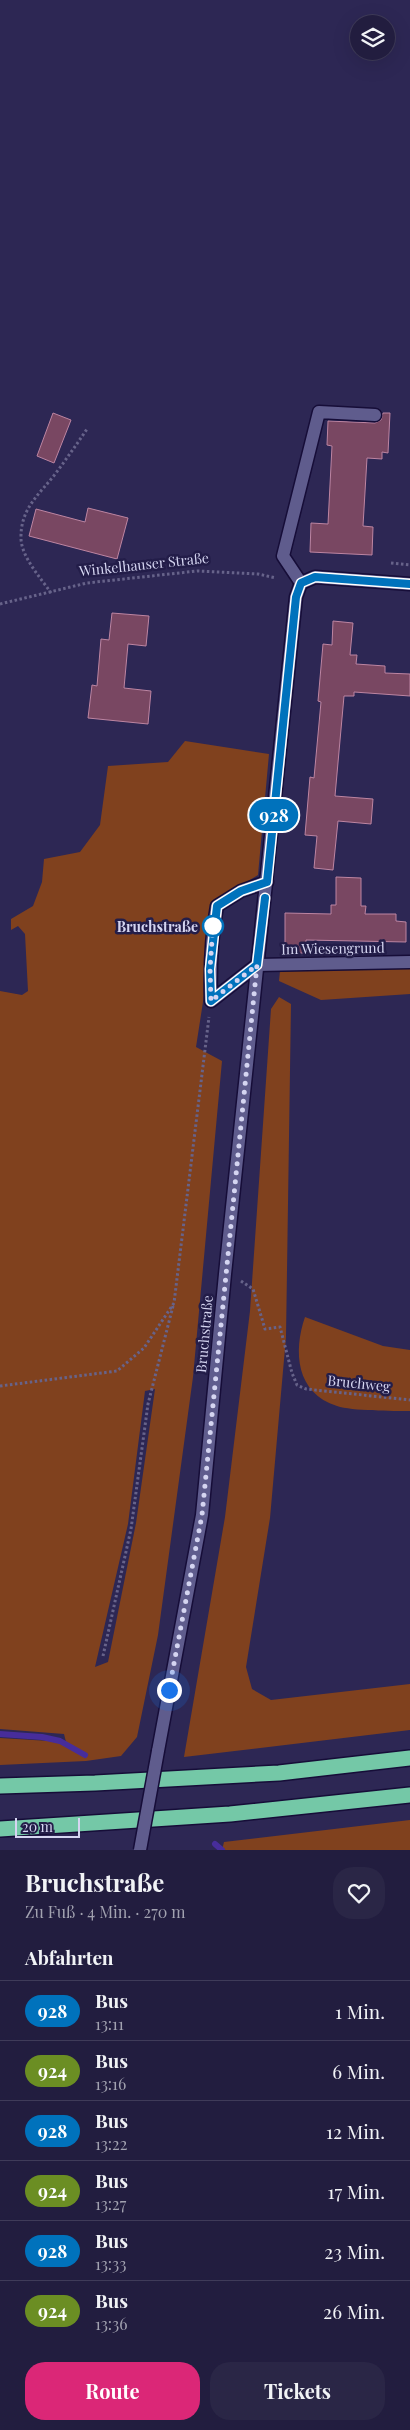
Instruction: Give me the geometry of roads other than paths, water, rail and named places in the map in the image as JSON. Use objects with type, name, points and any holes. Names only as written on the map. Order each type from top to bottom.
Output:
[{"type":"highway","points":[[0,1786],[279,1773],[410,1758]]},
{"type":"highway","points":[[0,1829],[230,1814],[410,1795]]},
{"type":"street","points":[[375,415],[319,412],[283,556],[301,583],[315,577],[410,584]]},
{"type":"street","name":"Bruchstraße","points":[[140,1850],[202,1515],[225,1274],[296,597],[301,583]]},
{"type":"street","points":[[257,965],[211,1001],[210,969],[217,906],[241,891],[267,882]]},
{"type":"street","name":"Im Wiesengrund","points":[[257,965],[410,962]]},
{"type":"waterway","points":[[0,1734],[42,1737],[60,1741],[85,1755]]},
{"type":"waterway","points":[[215,1844],[222,1850]]},
{"type":"place","name":"Bruchstraße","points":[[213,926]]}]
